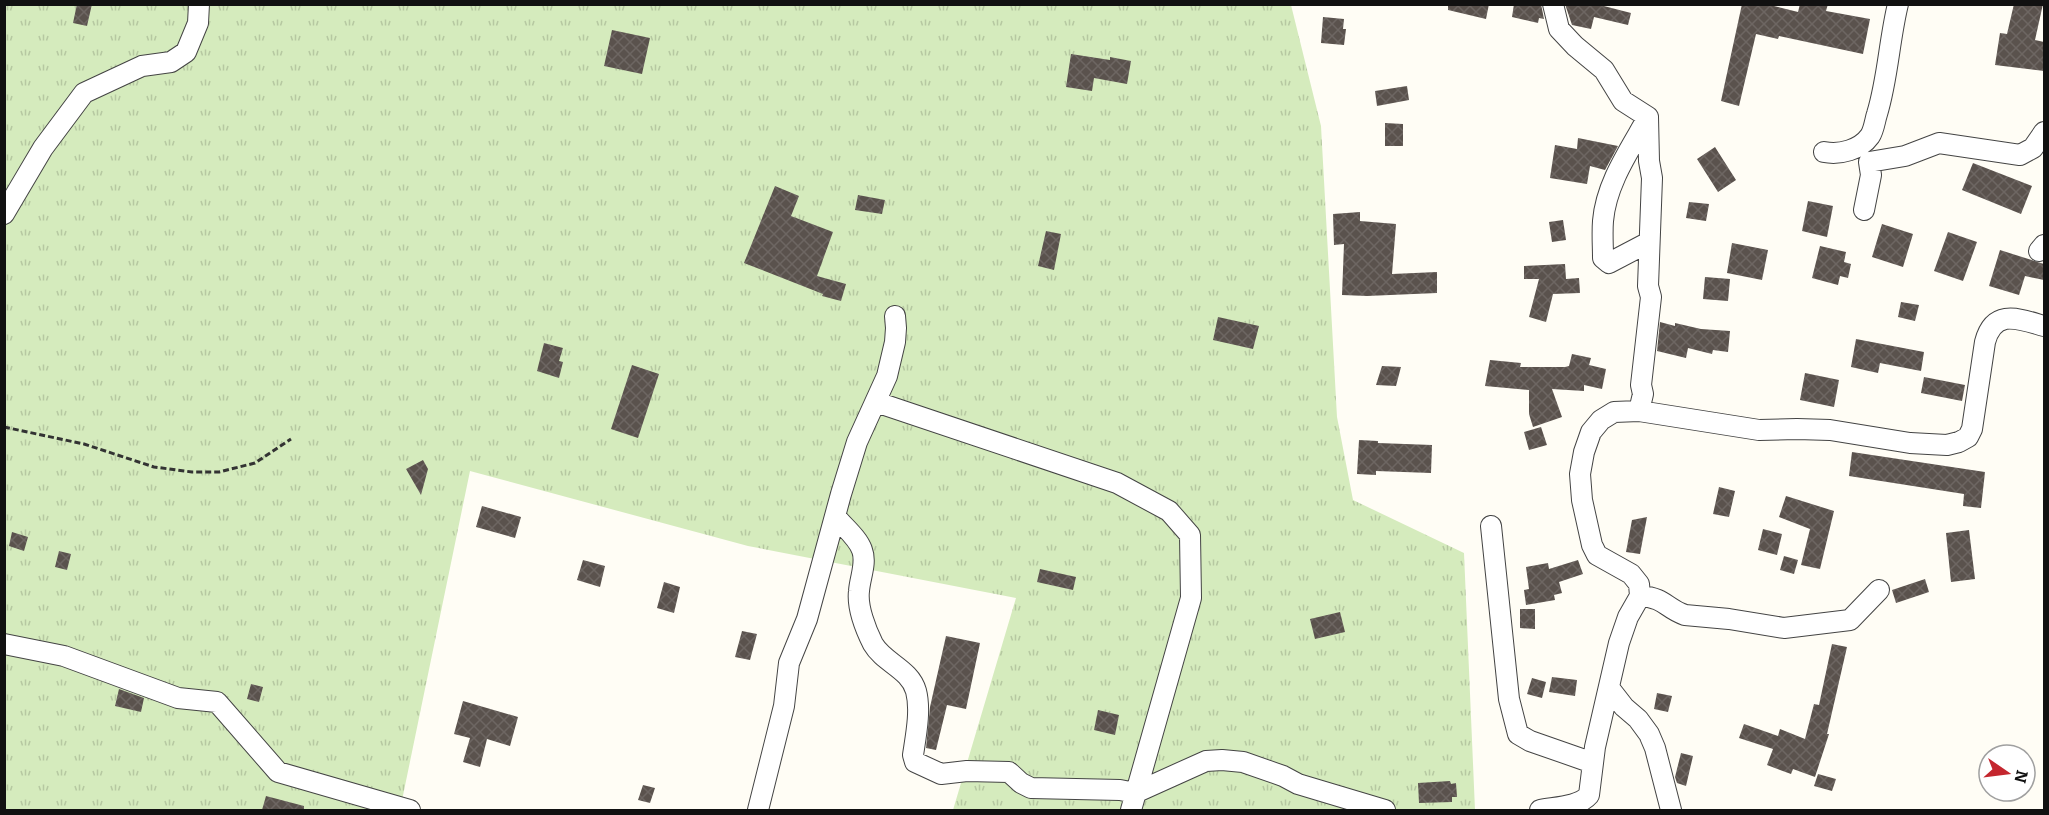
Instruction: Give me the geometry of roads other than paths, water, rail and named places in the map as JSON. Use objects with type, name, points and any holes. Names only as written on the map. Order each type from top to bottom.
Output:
[{"type":"street","points":[[4,214],[43,148],[84,93],[142,66],[171,62],[186,52],[198,22],[200,4]]},
{"type":"street","points":[[1553,4],[1559,28],[1575,46],[1604,70],[1623,101],[1648,117]]},
{"type":"street","points":[[1864,210],[1872,175],[1869,162],[1870,135],[1882,98],[1889,62],[1891,34],[1898,4]]},
{"type":"street","points":[[1648,117],[1619,168],[1607,200],[1603,220],[1603,258],[1609,263],[1649,242]]},
{"type":"street","points":[[1639,411],[1643,394],[1641,385],[1650,321],[1649,242],[1652,178],[1649,161],[1648,117]]},
{"type":"street","points":[[1869,162],[1905,156],[1939,143],[2020,155],[2033,148],[2044,132]]},
{"type":"street","points":[[1824,152],[1846,151],[1859,146],[1870,135]]},
{"type":"street","points":[[758,810],[784,706],[789,663],[807,619],[857,442],[887,376],[895,342],[895,316]]},
{"type":"street","points":[[1540,810],[1585,800],[1589,795],[1593,763],[1619,643],[1628,616],[1640,596],[1639,584],[1631,574],[1597,555],[1592,545],[1582,500],[1581,474],[1584,452],[1591,432],[1601,420],[1614,412],[1639,411],[1759,430],[1830,430],[1910,443],[1947,445],[1968,437],[1972,429],[1988,330],[1994,323],[2012,318],[2044,326]]},
{"type":"street","points":[[876,402],[1117,483],[1169,511],[1190,535],[1191,598],[1133,802]]},
{"type":"street","points":[[836,517],[861,548],[864,559],[858,593],[859,605],[872,642],[880,655],[909,676],[915,687],[918,699],[913,755],[915,762],[941,774],[968,771],[1009,772],[1021,783],[1031,788],[1120,790],[1133,802]]},
{"type":"street","points":[[1491,526],[1509,699],[1518,734],[1530,741],[1593,763]]},
{"type":"street","points":[[1640,596],[1662,600],[1677,613],[1684,615],[1794,628],[1850,620],[1879,590]]},
{"type":"street","points":[[4,644],[64,656],[178,698],[217,702],[278,772],[410,810]]},
{"type":"street","points":[[1610,689],[1649,734],[1655,748],[1671,810]]},
{"type":"street","points":[[1604,711],[1624,707]]},
{"type":"street","points":[[1133,802],[1206,762],[1222,760],[1243,762],[1283,776],[1298,784],[1385,810]]}]
